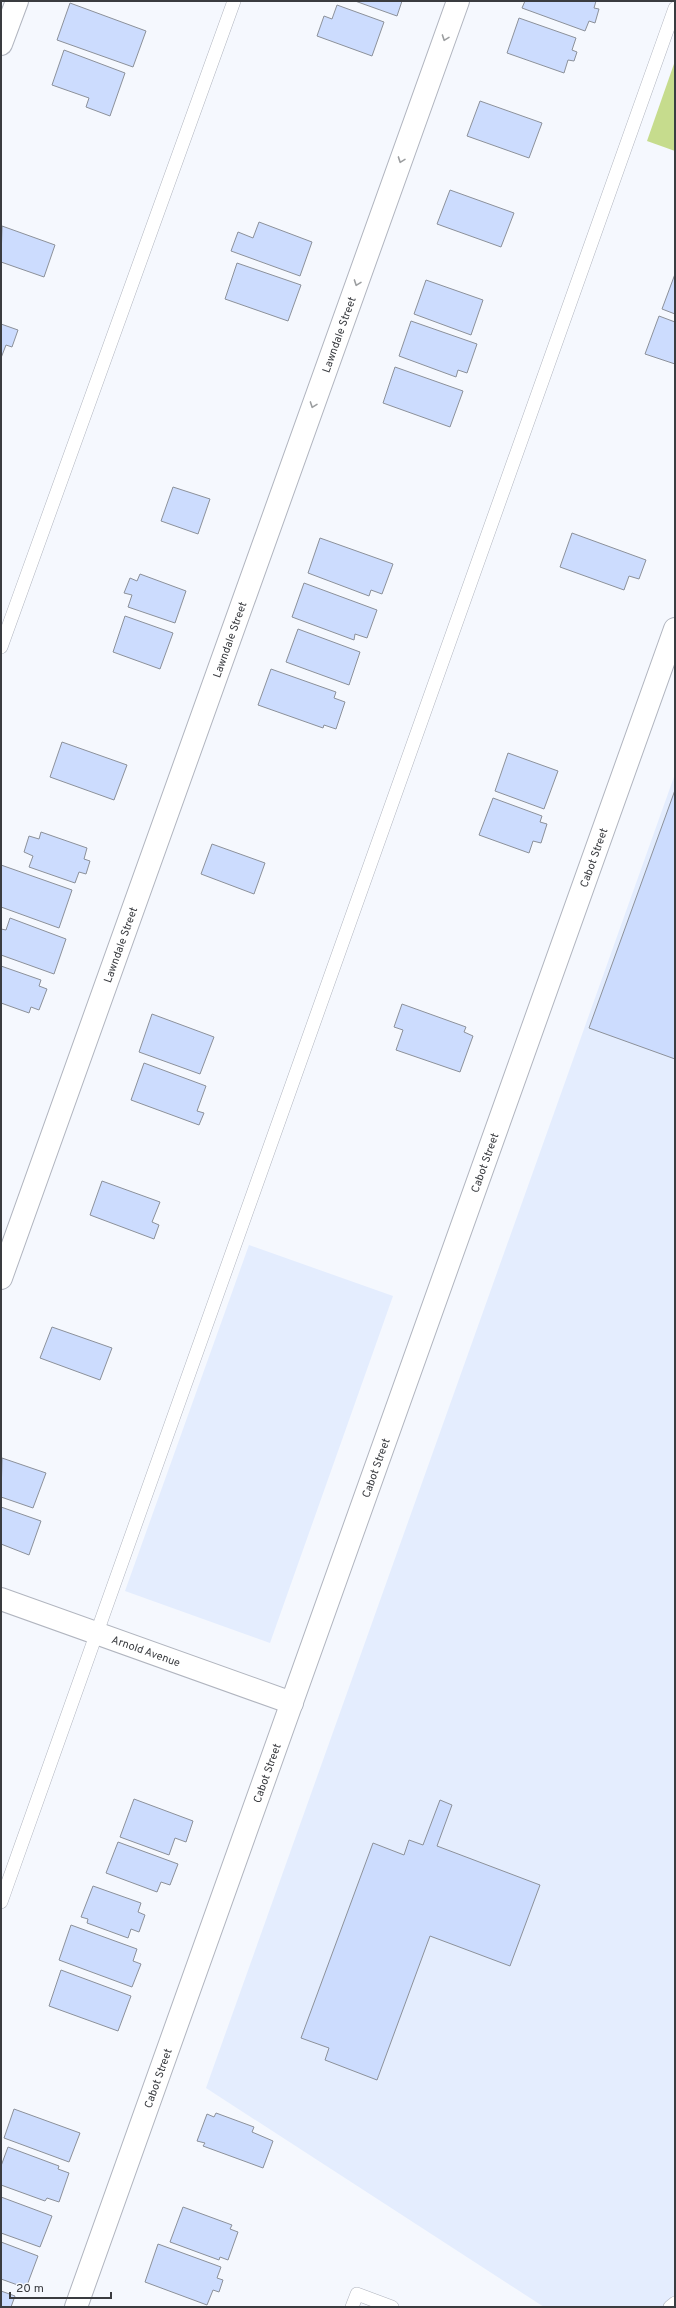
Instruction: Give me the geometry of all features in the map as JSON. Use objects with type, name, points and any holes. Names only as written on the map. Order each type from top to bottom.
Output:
[{"type":"street","points":[[1,44],[17,1]]},
{"type":"street","name":"Lawndale Street","points":[[1,1278],[458,1]]},
{"type":"street","name":"Cabot Street","points":[[76,2307],[675,629]]},
{"type":"street","name":"Arnold Avenue","points":[[1,1599],[292,1703]]},
{"type":"lane","points":[[1,647],[234,1]]},
{"type":"lane","points":[[1,1902],[675,8]]},
{"type":"lane","points":[[352,2307],[357,2294],[392,2307]]},
{"type":"lane","points":[[670,2307],[675,2303]]},
{"type":"shaded area","points":[[675,774],[675,2307],[544,2307],[206,2088]]},
{"type":"shaded area","points":[[249,1245],[393,1296],[270,1643],[125,1591]]},
{"type":"green space","points":[[675,61],[675,151],[647,141]]},
{"type":"building","points":[[355,1],[402,1],[397,16]]},
{"type":"building","points":[[525,1],[596,1],[594,8],[599,9],[595,23],[589,21],[585,31],[522,8]]},
{"type":"building","points":[[70,3],[146,31],[133,67],[57,40]]},
{"type":"building","points":[[337,5],[384,22],[372,56],[317,36],[324,16],[332,19]]},
{"type":"building","points":[[519,18],[576,38],[572,50],[577,52],[574,61],[568,60],[564,73],[507,53]]},
{"type":"building","points":[[64,50],[125,73],[110,116],[86,107],[89,98],[52,85]]},
{"type":"building","points":[[480,101],[542,123],[529,158],[467,136]]},
{"type":"building","points":[[450,190],[514,213],[501,247],[437,224]]},
{"type":"building","points":[[259,222],[312,242],[300,276],[231,251],[238,232],[253,238]]},
{"type":"building","points":[[2,226],[55,245],[44,277],[1,262]]},
{"type":"building","points":[[237,263],[301,285],[288,321],[225,299]]},
{"type":"building","points":[[675,274],[675,314],[662,309]]},
{"type":"building","points":[[426,280],[483,300],[471,335],[414,314]]},
{"type":"building","points":[[659,316],[675,322],[675,364],[645,354]]},
{"type":"building","points":[[411,321],[477,344],[467,373],[458,370],[456,377],[399,356]]},
{"type":"building","points":[[1,324],[18,330],[12,347],[6,345],[1,358]]},
{"type":"building","points":[[395,367],[463,391],[450,427],[383,403]]},
{"type":"building","points":[[173,487],[210,499],[198,534],[161,521]]},
{"type":"building","points":[[572,533],[646,560],[639,579],[629,576],[624,590],[560,567]]},
{"type":"building","points":[[320,538],[393,564],[382,594],[371,590],[369,596],[308,573]]},
{"type":"building","points":[[140,574],[186,591],[175,623],[128,607],[132,595],[124,593],[130,578],[137,581]]},
{"type":"building","points":[[304,583],[377,610],[367,638],[355,634],[354,640],[292,617]]},
{"type":"building","points":[[125,616],[173,633],[160,669],[113,652]]},
{"type":"building","points":[[298,629],[360,652],[349,685],[286,662]]},
{"type":"building","points":[[271,669],[336,692],[334,698],[345,702],[336,729],[324,725],[323,728],[258,705]]},
{"type":"building","points":[[62,742],[127,765],[114,800],[50,777]]},
{"type":"building","points":[[508,753],[558,771],[544,809],[495,791]]},
{"type":"building","points":[[675,790],[675,1059],[589,1028]]},
{"type":"building","points":[[493,798],[542,816],[540,822],[547,824],[541,843],[533,841],[529,853],[479,835]]},
{"type":"building","points":[[41,832],[87,848],[84,859],[90,861],[86,874],[79,872],[75,883],[29,867],[33,856],[24,852],[29,836],[39,839]]},
{"type":"building","points":[[212,844],[265,863],[254,894],[201,874]]},
{"type":"building","points":[[1,865],[72,890],[59,928],[1,907]]},
{"type":"building","points":[[10,918],[66,939],[54,974],[1,955],[1,929],[6,930]]},
{"type":"building","points":[[1,966],[41,980],[39,986],[47,989],[39,1010],[31,1007],[29,1013],[1,1003]]},
{"type":"building","points":[[402,1004],[466,1027],[464,1032],[473,1036],[460,1072],[396,1050],[403,1030],[394,1027]]},
{"type":"building","points":[[152,1014],[214,1037],[200,1074],[139,1052]]},
{"type":"building","points":[[144,1063],[206,1086],[197,1111],[204,1113],[199,1125],[131,1100]]},
{"type":"building","points":[[102,1181],[160,1202],[152,1222],[159,1225],[154,1239],[90,1215]]},
{"type":"building","points":[[52,1327],[112,1348],[100,1380],[40,1358]]},
{"type":"building","points":[[2,1458],[46,1473],[33,1508],[1,1497]]},
{"type":"building","points":[[1,1507],[41,1521],[29,1555],[1,1544]]},
{"type":"building","points":[[134,1799],[193,1821],[186,1842],[175,1838],[169,1855],[120,1837]]},
{"type":"building","points":[[440,1800],[452,1805],[437,1846],[540,1885],[510,1966],[430,1936],[377,2080],[325,2060],[329,2048],[301,2038],[373,1843],[404,1855],[409,1840],[423,1845]]},
{"type":"building","points":[[118,1842],[178,1864],[170,1885],[161,1882],[157,1892],[106,1873]]},
{"type":"building","points":[[93,1886],[141,1903],[138,1912],[145,1915],[139,1932],[131,1929],[128,1938],[87,1923],[88,1919],[81,1917]]},
{"type":"building","points":[[71,1925],[137,1949],[133,1961],[141,1964],[132,1987],[59,1960]]},
{"type":"building","points":[[61,1970],[131,1996],[118,2031],[49,2006]]},
{"type":"building","points":[[14,2109],[80,2133],[69,2162],[4,2138]]},
{"type":"building","points":[[216,2113],[254,2127],[252,2132],[273,2141],[263,2168],[203,2146],[205,2143],[197,2141],[207,2114],[214,2117]]},
{"type":"building","points":[[8,2147],[59,2166],[58,2169],[69,2173],[59,2202],[47,2198],[45,2201],[1,2185],[1,2166]]},
{"type":"building","points":[[1,2197],[52,2216],[40,2247],[1,2233]]},
{"type":"building","points":[[183,2207],[232,2225],[230,2229],[238,2232],[228,2260],[220,2257],[219,2260],[170,2242]]},
{"type":"building","points":[[1,2242],[38,2256],[26,2288],[1,2279]]},
{"type":"building","points":[[158,2244],[221,2267],[217,2278],[223,2280],[219,2292],[213,2290],[207,2305],[145,2282]]},
{"type":"building","points":[[1,2291],[15,2296],[11,2307],[1,2307]]}]
